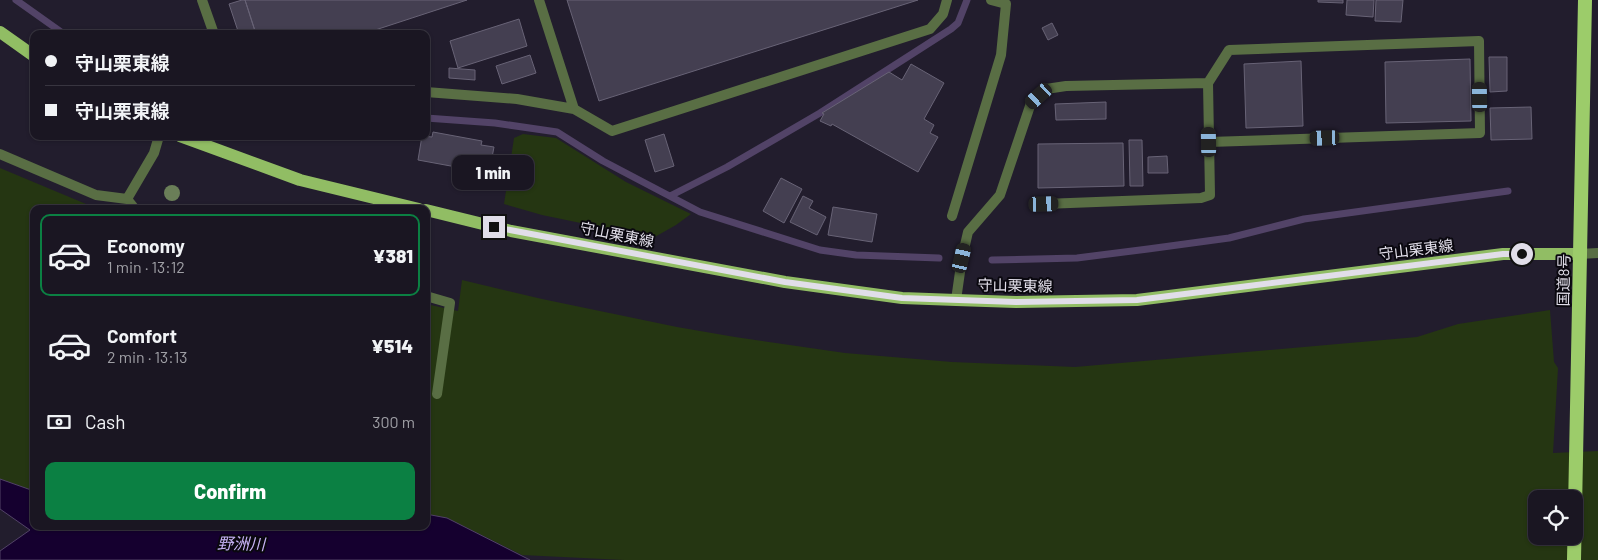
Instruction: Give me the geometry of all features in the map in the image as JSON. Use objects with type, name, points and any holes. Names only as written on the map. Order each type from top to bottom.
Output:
[{"type":"highway","name":"国道8号","points":[[1574,560],[1585,0]]},
{"type":"main road","points":[[0,32],[30,53]]},
{"type":"main road","points":[[191,140],[300,180],[403,205]]},
{"type":"main road","name":"守山栗東線","points":[[430,211],[511,231],[785,282],[902,298],[1016,302],[1137,300],[1503,254],[1579,254]]},
{"type":"street","points":[[202,0],[213,30]]},
{"type":"street","points":[[539,0],[574,109]]},
{"type":"street","points":[[430,92],[517,99],[574,109],[612,131],[930,29],[943,14],[947,0]]},
{"type":"street","points":[[952,216],[1000,55],[1006,2],[991,0]]},
{"type":"street","points":[[1044,204],[1201,198],[1210,196],[1209,142],[1208,83],[1229,50],[1479,42],[1480,133],[1209,142]]},
{"type":"street","points":[[956,300],[968,232],[1000,195],[1031,102],[1046,89],[1066,86],[1208,83]]},
{"type":"street","points":[[127,200],[154,153],[158,140]]},
{"type":"street","points":[[0,154],[96,195],[127,200],[132,205]]},
{"type":"street","points":[[1579,254],[1598,253]]},
{"type":"street","points":[[430,297],[450,303],[437,394]]},
{"type":"green space","points":[[523,134],[556,138],[626,182],[691,214],[653,238],[542,215],[504,204],[514,138]]},
{"type":"green space","points":[[0,168],[88,205],[30,205],[30,490],[0,479]]},
{"type":"green space","points":[[462,280],[677,327],[845,353],[952,362],[1075,367],[1417,337],[1458,324],[1550,310],[1554,362],[1558,368],[1553,453],[1598,451],[1598,560],[624,560],[522,555],[447,518],[430,515],[430,305],[458,311]]},
{"type":"water","points":[[0,479],[30,490],[30,530],[0,509]]},
{"type":"water","name":"野洲川","points":[[430,515],[447,518],[530,560],[0,560],[0,551],[30,530],[430,530]]},
{"type":"building","points":[[245,0],[255,30],[238,30],[229,4]]},
{"type":"building","points":[[245,0],[467,0],[375,30],[255,30]]},
{"type":"building","points":[[567,0],[918,0],[599,101]]},
{"type":"building","points":[[1318,0],[1343,0],[1343,3],[1318,2]]},
{"type":"building","points":[[1347,0],[1374,0],[1373,17],[1346,15]]},
{"type":"building","points":[[1376,0],[1403,0],[1401,22],[1375,21]]},
{"type":"building","points":[[519,19],[527,46],[458,68],[450,41]]},
{"type":"building","points":[[1052,23],[1058,35],[1048,40],[1042,28]]},
{"type":"building","points":[[530,55],[536,73],[502,84],[496,66]]},
{"type":"building","points":[[1489,57],[1507,57],[1507,91],[1490,92]]},
{"type":"building","points":[[1470,59],[1471,121],[1386,123],[1385,62]]},
{"type":"building","points":[[1301,61],[1303,126],[1246,128],[1244,64]]},
{"type":"building","points":[[911,64],[944,83],[924,119],[934,125],[930,133],[938,137],[918,172],[832,124],[831,126],[820,121],[824,114],[822,113],[889,72],[902,80]]},
{"type":"building","points":[[449,68],[475,70],[475,80],[449,78]]},
{"type":"building","points":[[1106,102],[1106,119],[1056,120],[1055,104]]},
{"type":"building","points":[[1531,107],[1532,139],[1491,140],[1490,108]]},
{"type":"building","points":[[433,132],[482,141],[481,145],[494,147],[489,173],[418,160],[421,140],[430,140],[430,137],[432,137]]},
{"type":"building","points":[[664,134],[674,166],[655,172],[645,140]]},
{"type":"building","points":[[1129,140],[1142,140],[1143,186],[1130,186]]},
{"type":"building","points":[[1123,143],[1124,186],[1038,188],[1038,144]]},
{"type":"building","points":[[1167,156],[1168,173],[1148,173],[1148,157]]},
{"type":"building","points":[[781,178],[802,189],[784,223],[763,211]]},
{"type":"building","points":[[803,196],[813,201],[809,208],[826,217],[817,235],[790,222]]},
{"type":"building","points":[[833,207],[877,214],[872,242],[828,235]]},
{"type":"waterway","points":[[16,0],[58,30]]},
{"type":"waterway","points":[[670,196],[727,167],[820,113],[951,29],[958,23],[967,0]]},
{"type":"waterway","points":[[430,118],[495,123],[557,132],[603,161],[700,212],[820,250],[856,255],[939,258]]},
{"type":"waterway","points":[[992,260],[1077,258],[1148,249],[1229,238],[1304,219],[1508,191]]},
{"type":"route","points":[[494,227],[785,282],[902,298],[1016,302],[1137,300],[1232,290],[1503,254],[1522,254]]}]
